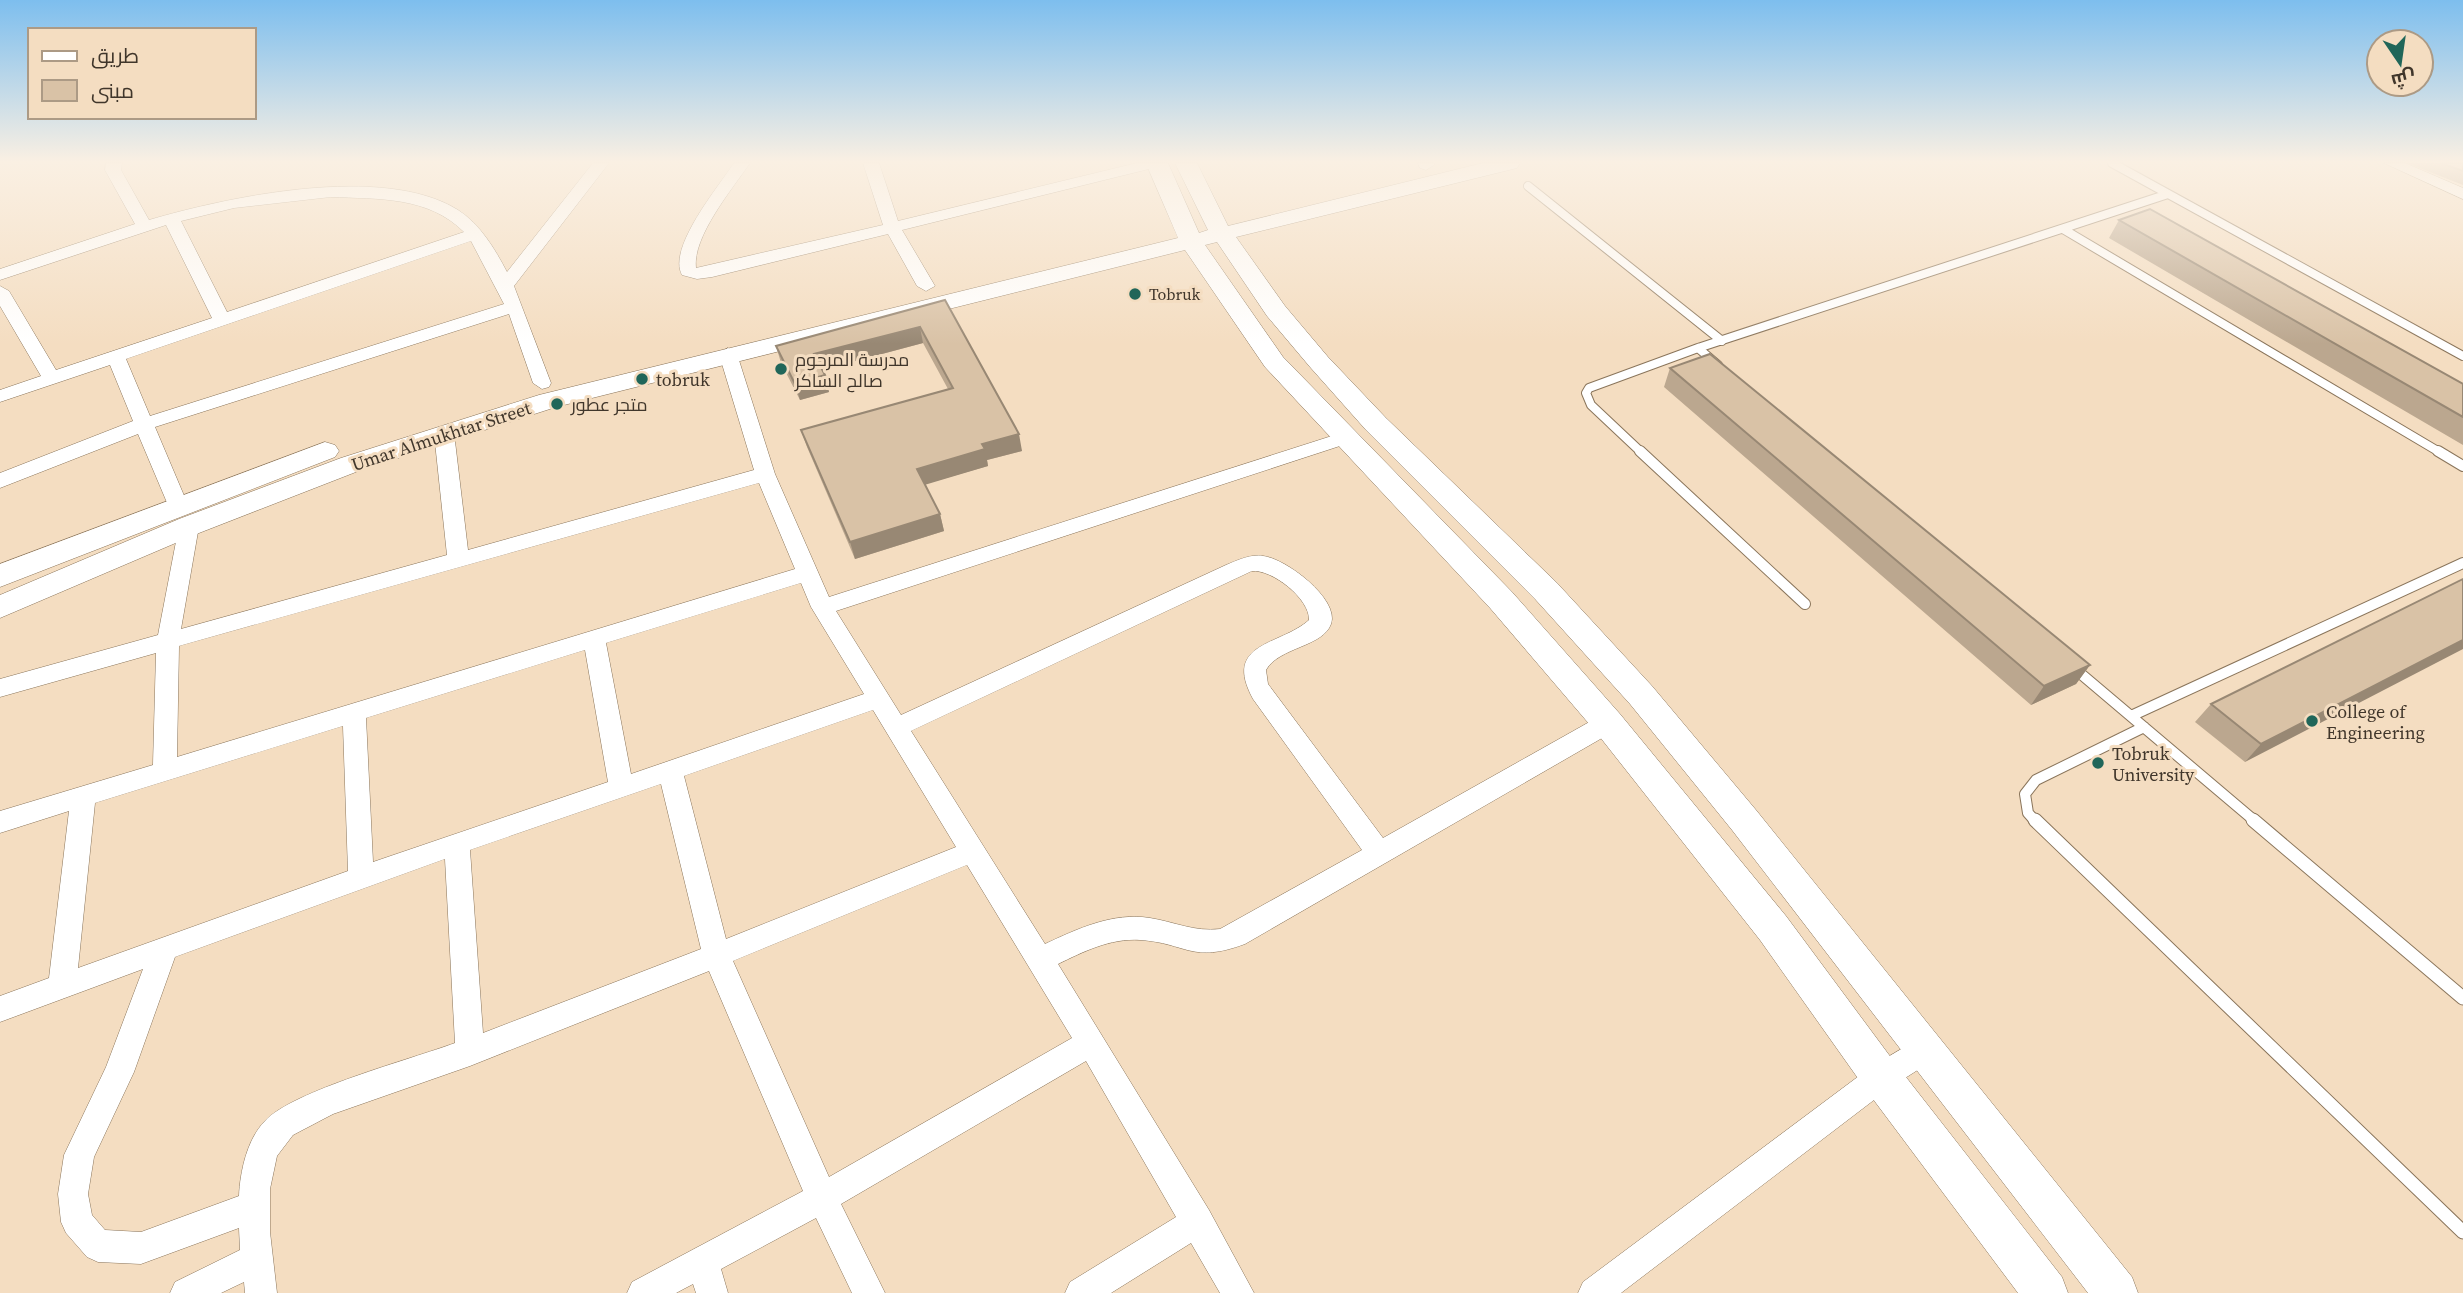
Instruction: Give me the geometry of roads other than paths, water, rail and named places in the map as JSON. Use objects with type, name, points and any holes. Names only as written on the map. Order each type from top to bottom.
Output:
[{"type":"street","points":[[0,275],[153,223]]},
{"type":"street","points":[[174,223],[223,322]]},
{"type":"street","points":[[462,223],[474,234],[506,285],[542,383]]},
{"type":"street","points":[[506,285],[554,223]]},
{"type":"street","points":[[705,223],[685,258],[688,271],[697,274],[907,223]]},
{"type":"street","points":[[891,223],[926,286]]},
{"type":"street","points":[[1197,223],[1274,362],[1501,600],[1608,723],[1773,928],[1881,1077],[2046,1293]]},
{"type":"street","points":[[1200,223],[1202,231],[1319,362],[1546,591],[1641,695],[1925,1049],[2116,1293]]},
{"type":"street","name":"Umar Almukhtar Street","points":[[0,576],[184,515],[596,387],[1228,223]]},
{"type":"street","name":"Umar Almukhtar Street","points":[[0,607],[184,515],[337,447],[542,383],[926,286],[1237,223]]},
{"type":"street","points":[[0,396],[474,234]]},
{"type":"street","points":[[0,292],[52,379]]},
{"type":"street","points":[[0,481],[142,425],[515,306]]},
{"type":"street","points":[[728,354],[765,474],[822,607],[1041,959],[1198,1221],[1238,1293]]},
{"type":"street","points":[[116,358],[142,425],[184,515],[168,641],[165,770]]},
{"type":"street","points":[[444,433],[458,559]]},
{"type":"street","points":[[822,607],[1345,438]]},
{"type":"street","points":[[0,688],[765,474]]},
{"type":"street","points":[[896,728],[1234,569],[1254,562],[1270,564],[1296,581],[1317,604],[1322,615],[1319,625],[1307,635],[1261,658],[1255,667],[1255,680],[1261,693],[1380,854]]},
{"type":"street","points":[[0,822],[807,573]]},
{"type":"street","points":[[594,638],[621,786]]},
{"type":"street","points":[[0,1009],[360,877],[877,699]]},
{"type":"street","points":[[354,713],[360,877]]},
{"type":"street","points":[[1041,959],[1086,939],[1122,928],[1143,928],[1191,942],[1214,944],[1235,936],[1608,723]]},
{"type":"street","points":[[670,769],[716,955],[822,1198],[869,1293]]},
{"type":"street","points":[[62,988],[83,796]]},
{"type":"street","points":[[457,844],[470,1052]]},
{"type":"street","points":[[261,1293],[255,1206],[257,1165],[274,1131],[307,1111],[470,1052],[974,851]]},
{"type":"street","points":[[164,950],[119,1072],[79,1155],[73,1194],[77,1222],[98,1246],[141,1248],[255,1206]]},
{"type":"street","points":[[643,1293],[822,1198],[1091,1043]]},
{"type":"street","points":[[1594,1293],[1881,1077],[1925,1049]]},
{"type":"street","points":[[1081,1293],[1198,1221]]},
{"type":"street","points":[[186,1293],[257,1259]]},
{"type":"street","points":[[702,1261],[712,1293]]},
{"type":"lane","points":[[1574,223],[1721,341]]},
{"type":"lane","points":[[1805,604],[1587,400],[1586,393],[1596,383],[2080,223]]},
{"type":"lane","points":[[2221,223],[2463,356]]},
{"type":"lane","points":[[2063,229],[2463,466]]},
{"type":"lane","points":[[1698,348],[1730,375]]},
{"type":"lane","points":[[2131,716],[2463,563]]},
{"type":"lane","points":[[2067,662],[2463,998]]},
{"type":"lane","points":[[2144,727],[2036,780],[2025,794],[2028,813],[2059,847],[2463,1232]]},
{"type":"place","name":"Tobruk","points":[[1135,294]]},
{"type":"place","name":"مدرسة المرحوم صالح الساكر","points":[[781,369]]},
{"type":"place","name":"tobruk","points":[[642,379]]},
{"type":"place","name":"متجر عطور","points":[[557,404]]},
{"type":"place","name":"College of Engineering","points":[[2312,721]]},
{"type":"place","name":"Tobruk University","points":[[2098,763]]}]
